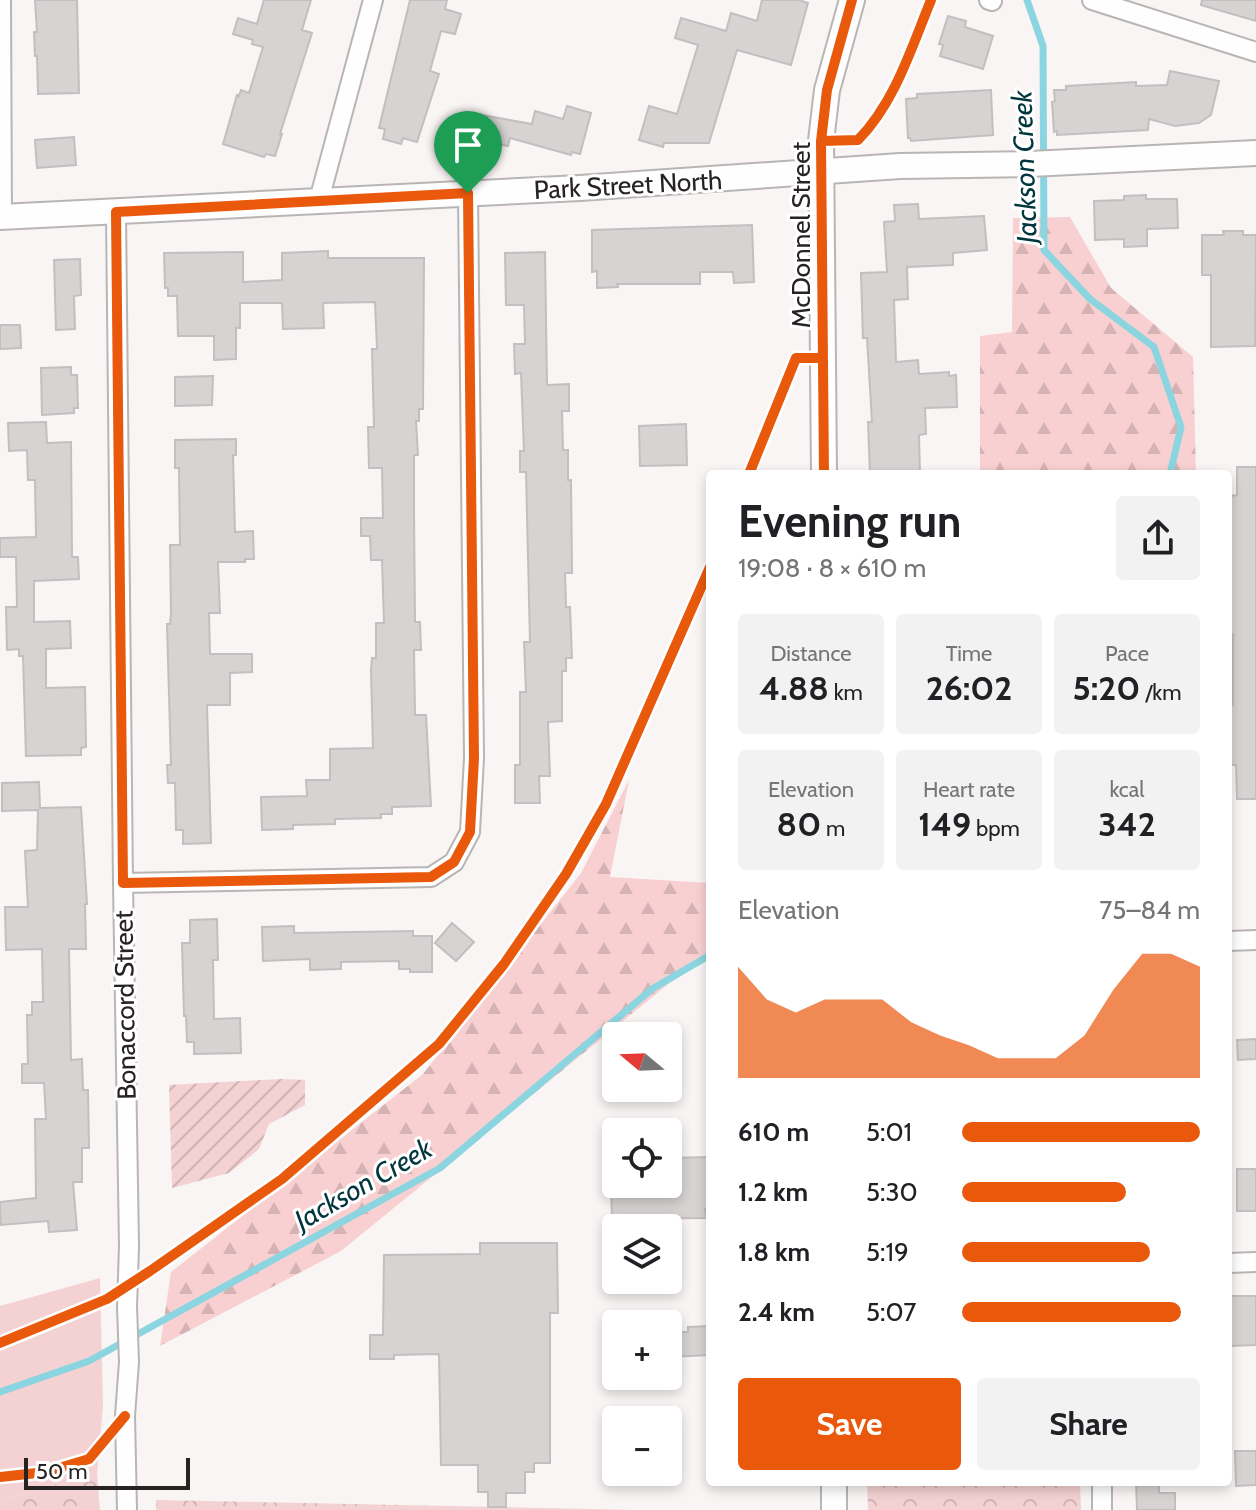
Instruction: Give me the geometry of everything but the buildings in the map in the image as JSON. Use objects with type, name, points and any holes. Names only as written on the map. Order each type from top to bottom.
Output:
[{"type":"street","points":[[1,0],[1,217]]},
{"type":"street","points":[[319,200],[373,0]]},
{"type":"street","name":"McDonnel Street","points":[[824,470],[821,173],[825,100],[852,0]]},
{"type":"street","points":[[1092,0],[1256,52]]},
{"type":"street","name":"Park Street North","points":[[1,217],[821,173],[900,166],[1030,164],[1256,153]]},
{"type":"street","points":[[123,883],[431,877],[454,862],[470,832],[474,758],[468,193]]},
{"type":"street","name":"Bonaccord Street","points":[[116,212],[129,1246],[129,1362],[125,1416],[127,1510]]},
{"type":"street","points":[[1232,941],[1256,940]]},
{"type":"street","points":[[1232,1263],[1256,1262]]},
{"type":"street","points":[[834,1486],[834,1510]]},
{"type":"street","points":[[1102,1486],[1102,1510]]},
{"type":"green space","points":[[1070,217],[1111,288],[1193,357],[1196,470],[980,470],[980,336],[1012,332],[1013,218]]},
{"type":"green space","points":[[629,780],[610,877],[706,883],[706,953],[622,1022],[602,1022],[602,1038],[341,1251],[160,1346],[171,1272],[423,1074],[581,873]]},
{"type":"green space","points":[[305,1080],[305,1105],[269,1124],[259,1149],[229,1173],[172,1188],[169,1085]]},
{"type":"green space","points":[[100,1278],[103,1405],[97,1474],[0,1500],[0,1306]]},
{"type":"green space","points":[[97,1474],[100,1510],[0,1510],[0,1500]]},
{"type":"green space","points":[[867,1486],[1080,1486],[1081,1510],[868,1510]]},
{"type":"green space","points":[[156,1500],[638,1510],[156,1510]]},
{"type":"waterway","name":"Jackson Creek","points":[[1027,0],[1043,46],[1044,250],[1090,299],[1154,347],[1181,427],[1171,470]]},
{"type":"waterway","name":"Jackson Creek","points":[[0,1392],[89,1361],[440,1168],[652,989],[706,957]]},
{"type":"cycle path","points":[[824,470],[821,141],[827,90],[852,0]]},
{"type":"cycle path","points":[[821,141],[858,140],[871,125],[901,74],[931,0]]},
{"type":"cycle path","points":[[751,470],[796,358],[823,358]]},
{"type":"cycle path","points":[[0,1343],[107,1299],[150,1271],[282,1179],[439,1044],[504,964],[566,874],[606,804],[706,576]]},
{"type":"cycle path","points":[[0,1477],[46,1472],[89,1459],[125,1416]]},
{"type":"route","points":[[468,193],[474,758],[470,832],[454,862],[431,877],[123,883],[116,212],[468,193]]}]
